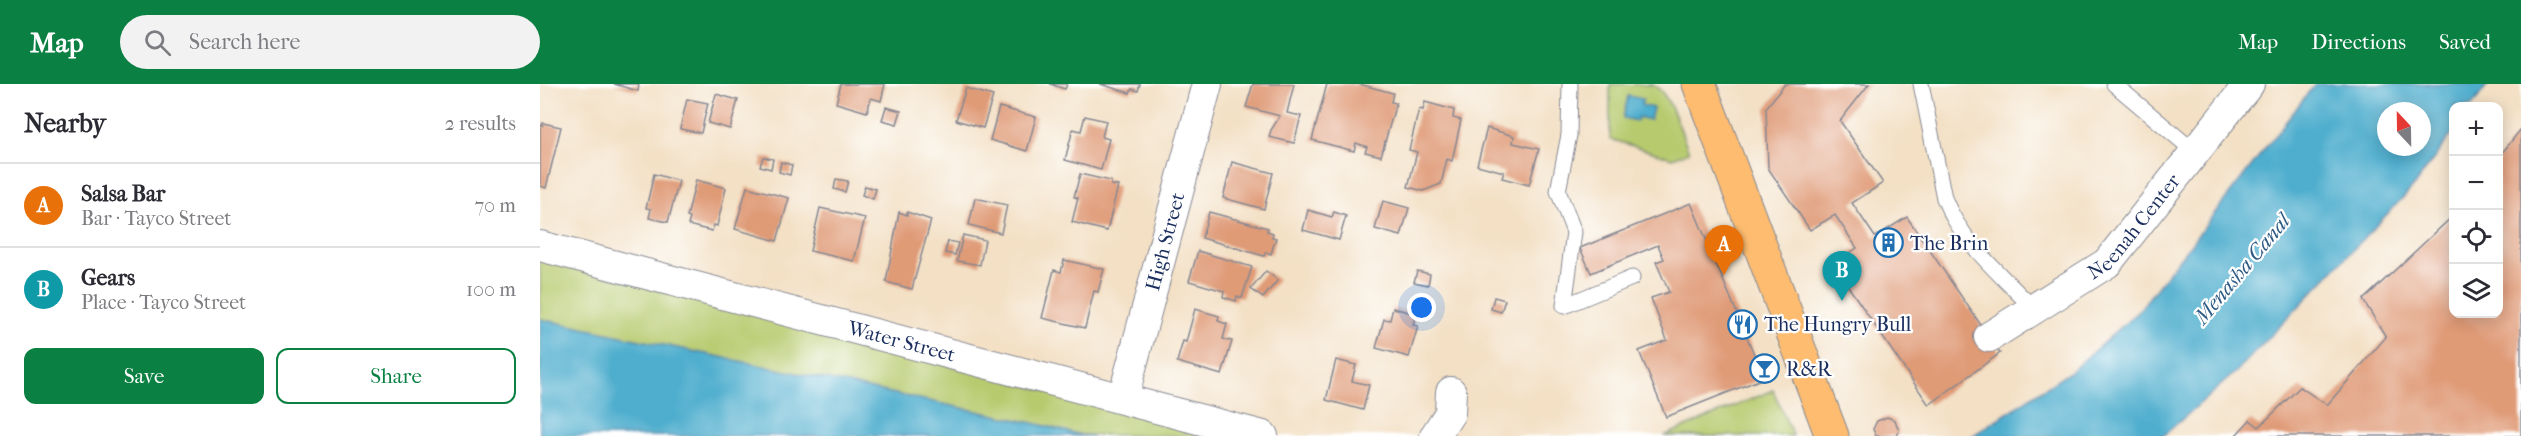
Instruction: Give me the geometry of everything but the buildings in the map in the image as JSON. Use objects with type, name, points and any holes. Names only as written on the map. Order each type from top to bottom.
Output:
[{"type":"main road","points":[[1699,84],[1831,433]]},
{"type":"street","name":"High Street","points":[[1123,398],[1207,84]]},
{"type":"street","name":"Neenah Center","points":[[1989,337],[2107,263],[2250,84]]},
{"type":"street","name":"Water Street","points":[[540,246],[1263,436]]},
{"type":"street","points":[[1435,436],[1450,413],[1451,392]]},
{"type":"lane","points":[[1570,84],[1569,135],[1557,191],[1574,232],[1564,306],[1632,278]]},
{"type":"lane","points":[[1921,84],[1944,198],[1949,210],[1977,249],[2034,309]]},
{"type":"lane","points":[[2114,84],[2196,153]]},
{"type":"green space","points":[[1610,84],[1653,85],[1659,89],[1675,115],[1689,152],[1672,158],[1610,139]]},
{"type":"green space","points":[[540,258],[1218,436],[1081,435],[540,319]]},
{"type":"green space","points":[[1773,390],[1793,436],[1664,436]]},
{"type":"water","name":"Menasha Canal","points":[[2315,84],[2488,84],[2475,102],[2449,102],[2449,138],[2414,186],[2237,371],[2163,436],[1972,436],[2070,372],[2137,313]]},
{"type":"water","points":[[1628,96],[1643,99],[1641,105],[1653,108],[1650,120],[1638,117],[1637,121],[1623,118]]},
{"type":"water","points":[[540,319],[1081,435],[1093,436],[540,436]]},
{"type":"place","name":"The Brin","points":[[1889,243]]},
{"type":"place","name":"Salsa Bar","points":[[1724,275]]},
{"type":"place","name":"Gears","points":[[1842,301]]},
{"type":"place","name":"The Hungry Bull","points":[[1743,324]]},
{"type":"place","name":"R&R","points":[[1765,369]]}]
